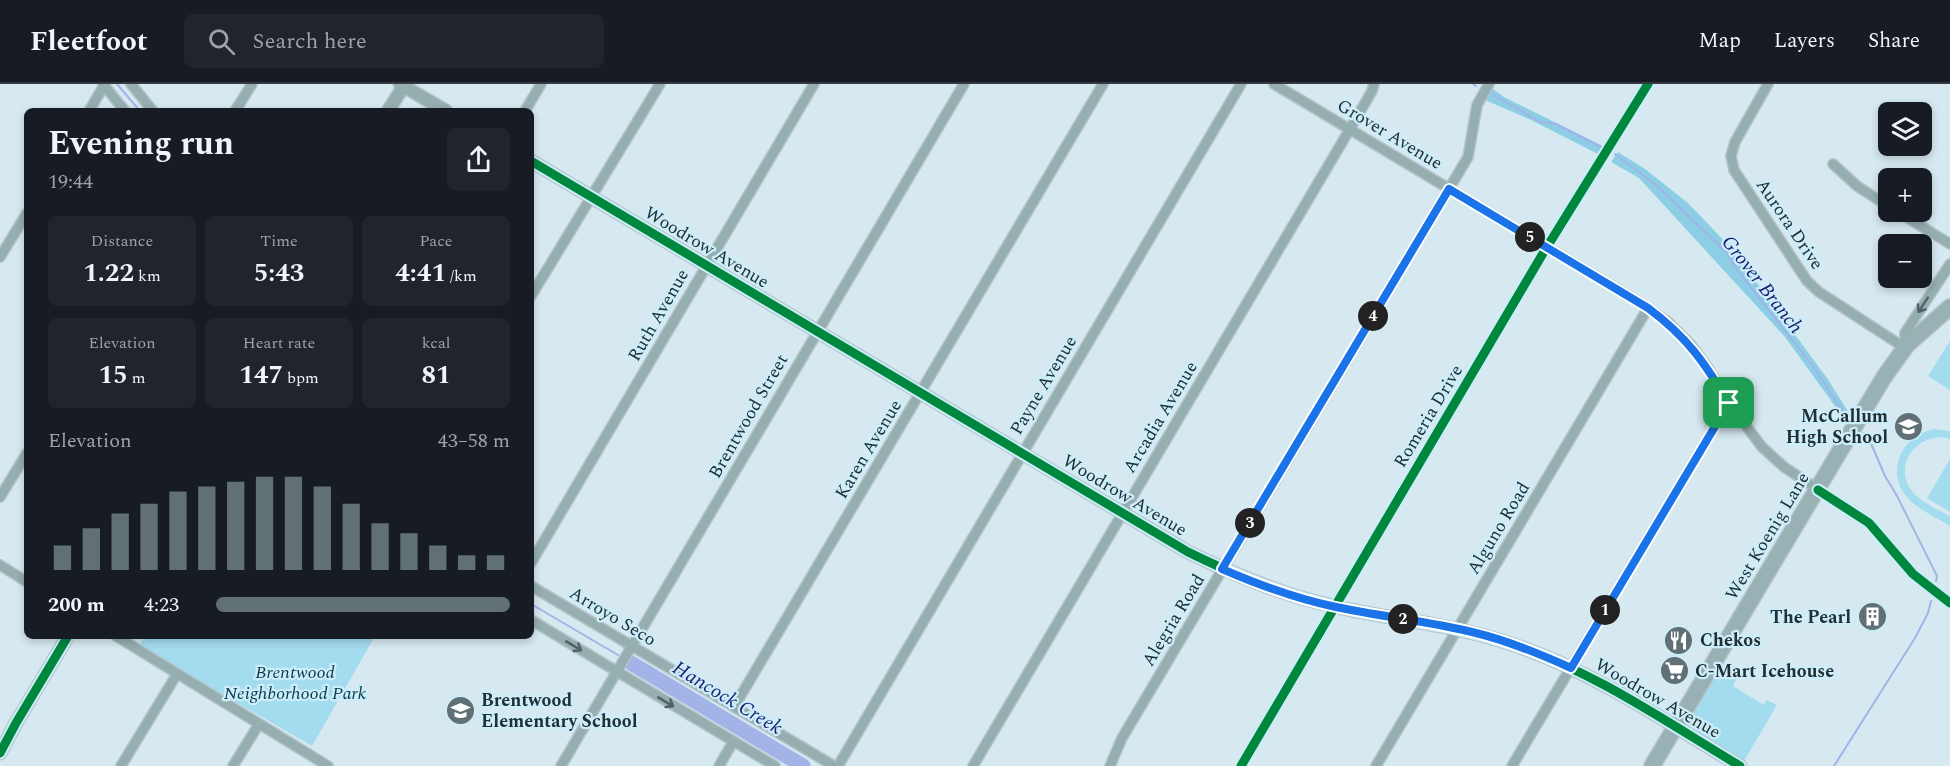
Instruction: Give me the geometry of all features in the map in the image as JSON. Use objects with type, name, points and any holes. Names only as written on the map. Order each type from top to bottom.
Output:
[{"type":"main road","name":"West Koenig Lane","points":[[1652,766],[1884,377],[1905,348],[1925,327],[1950,307]]},
{"type":"street","points":[[91,108],[104,84],[123,108]]},
{"type":"street","points":[[131,84],[151,108]]},
{"type":"street","points":[[237,108],[252,84]]},
{"type":"street","points":[[527,108],[541,84]]},
{"type":"street","points":[[534,291],[660,84]]},
{"type":"street","name":"Ruth Avenue","points":[[534,558],[814,84]]},
{"type":"street","name":"Brentwood Street","points":[[561,766],[964,84]]},
{"type":"street","name":"Karen Avenue","points":[[734,707],[1103,84]]},
{"type":"street","name":"Payne Avenue","points":[[836,766],[1241,84]]},
{"type":"street","name":"Grover Avenue","points":[[1274,84],[1648,308],[1669,323],[1691,345],[1729,403],[1762,447],[1778,463],[1869,523],[1913,574],[1950,603]]},
{"type":"street","name":"Arcadia Avenue","points":[[973,766],[1350,129],[1374,84]]},
{"type":"street","name":"Alegria Road","points":[[1110,766],[1122,738],[1468,157],[1477,105],[1489,84]]},
{"type":"street","name":"Romeria Drive","points":[[1241,766],[1547,247],[1648,84]]},
{"type":"street","name":"Aurora Drive","points":[[1768,84],[1732,148],[1732,163],[1739,179],[1807,281],[1819,292],[1905,348]]},
{"type":"street","points":[[390,108],[403,85],[441,108]]},
{"type":"street","name":"Woodrow Avenue","points":[[534,163],[1188,552],[1222,569],[1277,591],[1335,607],[1458,629],[1512,644],[1571,668],[1740,766]]},
{"type":"street","points":[[1833,164],[1857,186],[1878,200]]},
{"type":"street","points":[[0,257],[24,218]]},
{"type":"street","points":[[1914,222],[1950,244]]},
{"type":"street","points":[[1905,348],[1905,333],[1950,264]]},
{"type":"street","name":"Alguno Road","points":[[1376,766],[1648,308]]},
{"type":"street","points":[[1512,766],[1729,403]]},
{"type":"street","points":[[0,497],[24,458]]},
{"type":"street","points":[[0,565],[24,580]]},
{"type":"street","name":"Arroyo Seco","points":[[534,588],[836,766]]},
{"type":"street","points":[[534,622],[775,766]]},
{"type":"street","points":[[0,753],[66,639]]},
{"type":"street","points":[[121,639],[328,766]]},
{"type":"street","points":[[121,766],[177,674]]},
{"type":"street","points":[[233,766],[259,724]]},
{"type":"street","points":[[719,766],[733,742]]},
{"type":"green space","points":[[1950,341],[1950,390],[1928,376]]},
{"type":"green space","points":[[1934,429],[1950,431],[1950,439],[1929,439],[1919,444],[1907,460],[1906,480],[1911,490],[1919,498],[1950,516],[1950,526],[1911,502],[1900,487],[1897,476],[1900,456],[1906,446],[1913,438]]},
{"type":"green space","points":[[1950,459],[1950,512],[1927,498]]},
{"type":"green space","name":"Brentwood Neighborhood Park","points":[[143,639],[373,639],[312,746],[139,646]]},
{"type":"green space","points":[[1723,671],[1737,678],[1733,686],[1764,705],[1767,700],[1777,705],[1744,761],[1687,725],[1716,674]]},
{"type":"shaded area","points":[[1493,89],[1504,97],[1603,146],[1598,154],[1485,100]]},
{"type":"shaded area","points":[[1618,152],[1645,169],[1688,203],[1731,248],[1827,378],[1849,413],[1845,420],[1785,337],[1639,178],[1611,162]]},
{"type":"waterway","name":"Hancock Creek","points":[[117,84],[137,108]]},
{"type":"waterway","name":"Grover Branch","points":[[1492,94],[1540,122],[1556,124],[1601,147]]},
{"type":"waterway","name":"Grover Branch","points":[[1615,154],[1656,185],[1725,251],[1744,279],[1815,369],[1848,420]]},
{"type":"waterway","name":"Grover Branch","points":[[1864,433],[1937,576],[1936,581]]},
{"type":"waterway","name":"Grover Branch","points":[[1834,766],[1915,638],[1928,613],[1931,601]]},
{"type":"waterway","name":"Hancock Creek","points":[[534,606],[618,655]]},
{"type":"waterway","name":"Hancock Creek","points":[[631,663],[803,766]]},
{"type":"cycle path","points":[[1241,766],[1542,255],[1648,84]]},
{"type":"cycle path","points":[[534,163],[1188,552],[1241,576],[1295,596],[1355,611],[1489,637],[1541,655],[1629,699],[1740,766]]},
{"type":"cycle path","points":[[1818,490],[1869,523],[1913,574],[1950,603]]},
{"type":"cycle path","points":[[0,753],[66,639]]},
{"type":"place","name":"McCallum High School","points":[[1909,426]]},
{"type":"place","name":"The Pearl","points":[[1872,617]]},
{"type":"place","name":"Chekos","points":[[1679,640]]},
{"type":"place","name":"C-Mart Icehouse","points":[[1674,671]]},
{"type":"place","name":"Brentwood Elementary School","points":[[460,710]]},
{"type":"route","points":[[1449,189],[1648,308],[1669,323],[1691,345],[1729,403],[1571,668],[1542,655],[1479,634],[1307,600],[1249,581],[1222,569],[1449,189]]}]
